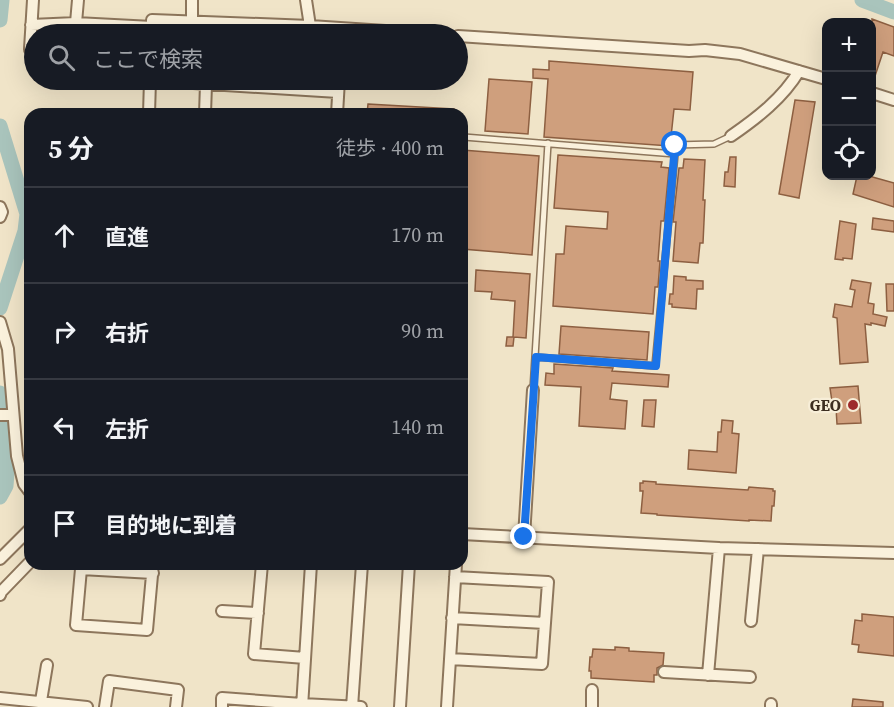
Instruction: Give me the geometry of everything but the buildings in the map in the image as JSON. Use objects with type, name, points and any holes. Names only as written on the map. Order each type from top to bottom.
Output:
[{"type":"street","points":[[31,24],[33,0]]},
{"type":"street","points":[[76,24],[78,0]]},
{"type":"street","points":[[192,0],[192,21]]},
{"type":"street","points":[[306,0],[310,24]]},
{"type":"street","points":[[152,24],[152,20],[263,24]]},
{"type":"street","points":[[468,37],[740,54],[822,78]]},
{"type":"street","points":[[731,136],[760,115],[792,81],[798,70]]},
{"type":"street","points":[[149,90],[149,108]]},
{"type":"street","points":[[205,108],[206,90]]},
{"type":"street","points":[[305,90],[338,92],[337,108]]},
{"type":"street","points":[[876,94],[894,100]]},
{"type":"street","points":[[0,207],[2,212],[0,216]]},
{"type":"street","points":[[0,322],[8,349],[7,415],[24,484]]},
{"type":"street","points":[[524,537],[533,390]]},
{"type":"street","points":[[468,534],[719,548],[894,553]]},
{"type":"street","points":[[0,559],[24,535]]},
{"type":"street","points":[[708,675],[719,548]]},
{"type":"street","points":[[751,621],[758,549]]},
{"type":"street","points":[[0,595],[24,568]]},
{"type":"street","points":[[81,570],[76,626],[147,630],[153,570]]},
{"type":"street","points":[[262,570],[254,654],[305,658]]},
{"type":"street","points":[[302,706],[311,570]]},
{"type":"street","points":[[352,707],[362,570]]},
{"type":"street","points":[[400,707],[409,570]]},
{"type":"street","points":[[447,707],[456,570]]},
{"type":"street","points":[[450,659],[542,664],[548,582],[455,578]]},
{"type":"street","points":[[222,611],[258,613]]},
{"type":"street","points":[[452,618],[545,623]]},
{"type":"street","points":[[41,701],[48,666]]},
{"type":"street","points":[[664,672],[750,677]]},
{"type":"street","points":[[105,707],[109,681],[178,690],[176,707]]},
{"type":"street","points":[[591,707],[592,690]]},
{"type":"street","points":[[0,698],[17,704],[41,701],[87,707]]},
{"type":"street","points":[[222,707],[222,698],[302,706],[361,707]]},
{"type":"lane","points":[[468,136],[675,154]]},
{"type":"lane","points":[[536,357],[656,366],[675,145],[714,144],[731,136]]},
{"type":"lane","points":[[533,390],[548,143]]},
{"type":"waterway","points":[[0,20],[2,0]]},
{"type":"waterway","points":[[862,0],[894,12]]},
{"type":"waterway","points":[[0,126],[24,204]]},
{"type":"waterway","points":[[0,308],[24,234]]},
{"type":"waterway","points":[[0,393],[7,473],[6,486],[0,497]]},
{"type":"place","name":"GEO","points":[[853,405]]},
{"type":"route","points":[[524,537],[536,357],[656,366],[675,145]]}]
